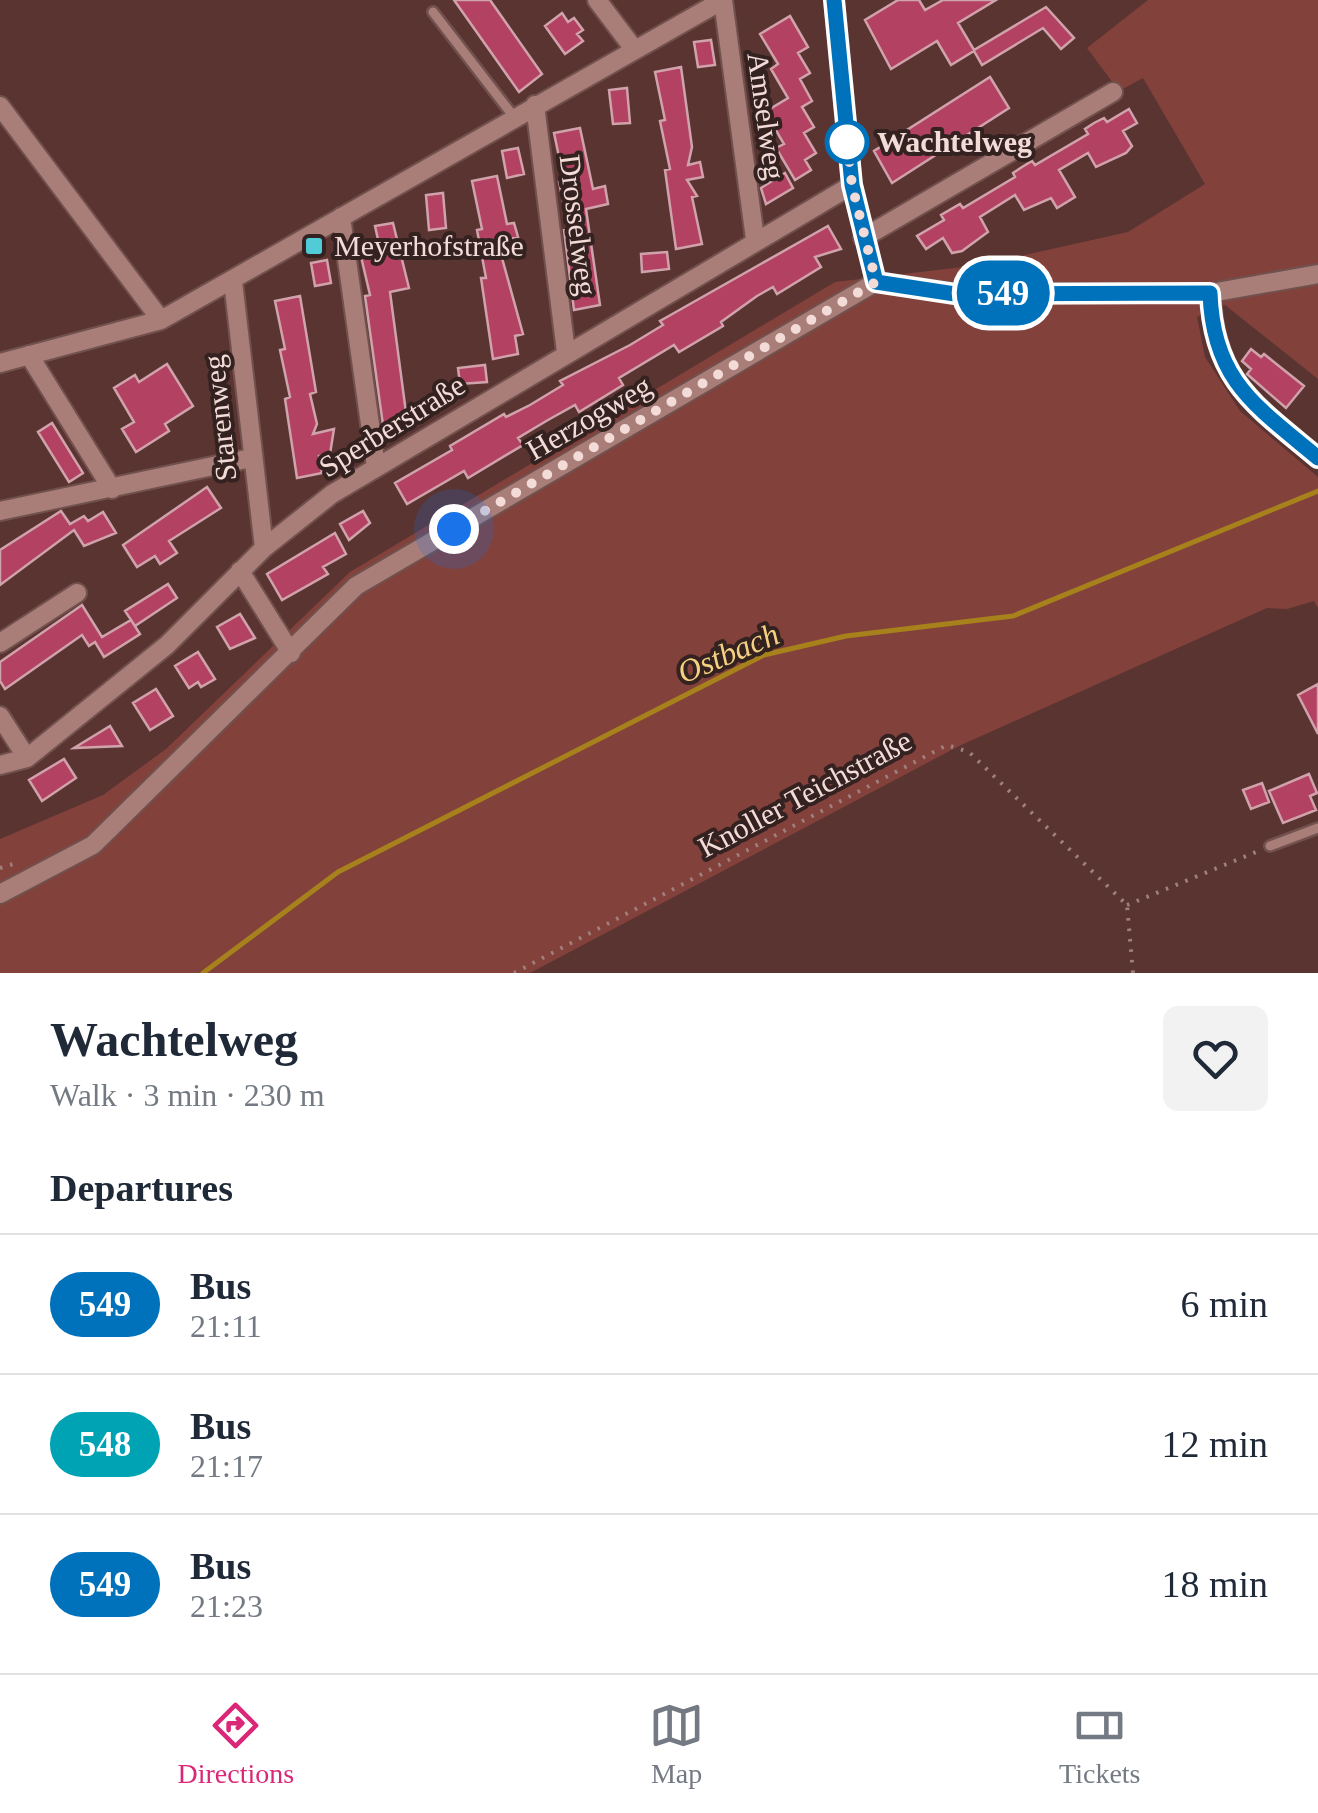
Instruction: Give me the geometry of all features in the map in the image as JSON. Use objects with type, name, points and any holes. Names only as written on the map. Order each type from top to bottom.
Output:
[{"type":"street","points":[[597,0],[634,50]]},
{"type":"street","points":[[0,364],[161,320],[723,0]]},
{"type":"street","name":"Amselweg","points":[[723,0],[755,239]]},
{"type":"street","points":[[834,0],[852,185],[876,282],[955,294],[1210,293],[1318,274]]},
{"type":"street","points":[[863,238],[1113,92]]},
{"type":"street","name":"Drosselweg","points":[[535,105],[566,352]]},
{"type":"street","points":[[0,106],[161,320]]},
{"type":"street","name":"Sperberstraße","points":[[0,765],[27,758],[167,645],[264,548],[332,494],[755,239],[852,185]]},
{"type":"street","points":[[341,217],[376,467]]},
{"type":"street","name":"Starenweg","points":[[233,281],[264,548]]},
{"type":"street","name":"Herzogweg","points":[[0,894],[93,845],[356,586],[876,282]]},
{"type":"street","points":[[1210,293],[1211,324],[1224,362],[1244,397],[1318,458]]},
{"type":"street","points":[[29,356],[112,489]]},
{"type":"street","points":[[0,511],[252,458]]},
{"type":"street","points":[[240,571],[291,653]]},
{"type":"street","points":[[0,643],[77,593]]},
{"type":"street","points":[[0,716],[27,758]]},
{"type":"lane","points":[[433,12],[514,117]]},
{"type":"lane","points":[[1270,846],[1318,828]]},
{"type":"path","name":"Knoller Teichstraße","points":[[514,973],[946,744],[969,752],[1126,905]]},
{"type":"path","points":[[1132,973],[1126,905],[1270,846]]},
{"type":"shaded area","points":[[1148,0],[1318,0],[1318,379],[1225,305],[1197,317],[1205,357],[1240,411],[1318,477],[1318,608],[1314,601],[1287,609],[1267,608],[959,746],[530,973],[0,973],[0,839],[103,795],[166,749],[350,572],[835,282],[980,265],[1128,232],[1205,184],[1143,78],[1119,91],[1087,48]]},
{"type":"building","points":[[454,0],[490,0],[542,74],[519,92]]},
{"type":"building","points":[[898,0],[919,0],[925,10],[943,0],[996,0],[958,23],[974,50],[1046,7],[1074,38],[1061,49],[1043,28],[982,65],[974,51],[951,65],[937,41],[891,69],[865,20]]},
{"type":"building","points":[[562,13],[568,22],[574,18],[583,30],[577,34],[583,41],[565,54],[545,26]]},
{"type":"building","points":[[790,16],[808,47],[798,53],[810,73],[800,79],[812,101],[802,107],[814,127],[804,133],[816,153],[805,160],[811,170],[795,180],[776,148],[784,144],[765,112],[788,98],[771,69],[778,64],[760,34]]},
{"type":"building","points":[[711,40],[715,65],[698,67],[694,42]]},
{"type":"building","points":[[681,67],[692,147],[688,165],[700,162],[703,177],[687,180],[697,196],[692,197],[702,244],[676,249],[665,170],[670,169],[660,121],[665,120],[655,72]]},
{"type":"building","points":[[990,77],[1009,108],[892,183],[874,151]]},
{"type":"building","points":[[627,88],[630,123],[613,124],[609,90]]},
{"type":"building","points":[[1129,109],[1137,123],[1123,131],[1132,146],[1126,153],[1096,167],[1088,153],[1059,170],[1075,197],[1057,208],[1051,198],[1024,210],[1015,195],[980,217],[988,232],[962,251],[952,253],[943,238],[926,249],[917,236],[944,220],[941,215],[960,204],[963,208],[1015,177],[1013,173],[1032,161],[1035,165],[1088,134],[1085,129],[1094,123],[1104,118],[1107,122]]},
{"type":"building","points":[[580,128],[593,189],[605,186],[608,204],[586,209],[600,305],[574,310],[564,230],[569,229],[559,182],[564,181],[554,133]]},
{"type":"building","points":[[518,148],[524,174],[507,178],[502,151]]},
{"type":"building","points":[[785,173],[793,188],[766,204],[761,188]]},
{"type":"building","points":[[497,176],[507,224],[514,223],[518,237],[505,240],[509,257],[502,258],[523,334],[515,336],[518,354],[493,359],[481,278],[486,278],[477,230],[482,229],[472,181]]},
{"type":"building","points":[[443,193],[446,228],[429,230],[426,195]]},
{"type":"building","points":[[393,223],[409,288],[390,292],[407,420],[383,425],[365,296],[370,295],[359,248],[379,244],[375,226]]},
{"type":"building","points":[[828,226],[841,249],[815,257],[821,267],[777,294],[773,287],[757,296],[721,322],[723,326],[679,352],[674,345],[619,378],[623,385],[579,412],[575,405],[548,420],[518,438],[523,445],[468,478],[464,471],[407,504],[395,483],[452,450],[450,446],[504,414],[506,417],[530,405],[563,385],[560,381],[630,345],[663,325],[660,321]]},
{"type":"building","points":[[667,252],[669,269],[642,272],[641,254]]},
{"type":"building","points":[[327,260],[331,283],[315,286],[311,263]]},
{"type":"building","points":[[300,296],[316,392],[310,394],[317,424],[313,434],[334,429],[330,454],[319,456],[322,473],[297,478],[285,399],[290,397],[280,350],[285,349],[275,301]]},
{"type":"building","points":[[1251,349],[1261,357],[1264,354],[1304,386],[1286,408],[1247,374],[1251,369],[1242,361]]},
{"type":"building","points":[[167,364],[193,406],[165,424],[169,431],[136,452],[122,429],[134,422],[114,388],[135,375],[139,382]]},
{"type":"building","points":[[485,365],[487,382],[460,384],[458,368]]},
{"type":"building","points":[[52,423],[83,473],[69,482],[38,432]]},
{"type":"building","points":[[207,487],[221,508],[169,541],[177,553],[160,564],[155,556],[137,567],[123,545]]},
{"type":"building","points":[[61,511],[70,524],[84,516],[88,521],[103,512],[116,533],[84,546],[74,530],[0,585],[0,550]]},
{"type":"building","points":[[363,511],[370,523],[349,540],[340,524]]},
{"type":"building","points":[[335,533],[346,554],[323,567],[328,574],[282,600],[267,574]]},
{"type":"building","points":[[168,584],[177,598],[135,626],[125,611]]},
{"type":"building","points":[[82,605],[102,637],[131,620],[140,634],[104,657],[95,642],[89,646],[82,635],[5,689],[0,681],[0,662]]},
{"type":"building","points":[[240,614],[255,638],[230,649],[217,627]]},
{"type":"building","points":[[198,652],[215,679],[189,688],[175,666]]},
{"type":"building","points":[[1318,684],[1318,734],[1298,695]]},
{"type":"building","points":[[156,689],[173,716],[150,730],[133,703]]},
{"type":"building","points":[[110,726],[122,746],[74,748]]},
{"type":"building","points":[[64,759],[76,778],[42,801],[29,780]]},
{"type":"building","points":[[1309,774],[1317,793],[1310,796],[1316,810],[1283,823],[1269,791]]},
{"type":"building","points":[[1262,783],[1269,802],[1251,809],[1243,790]]},
{"type":"waterway","name":"Ostbach","points":[[203,973],[338,872],[764,655],[846,636],[1013,616],[1318,491]]},
{"type":"bus line","name":"549","points":[[834,0],[852,185],[876,282],[955,294],[1210,293],[1211,324],[1224,362],[1244,397],[1318,458]]},
{"type":"place","name":"Wachtelweg","points":[[847,142]]},
{"type":"place","name":"Meyerhofstraße","points":[[314,246]]},
{"type":"route","points":[[454,529],[876,282],[852,185],[847,142]]}]
